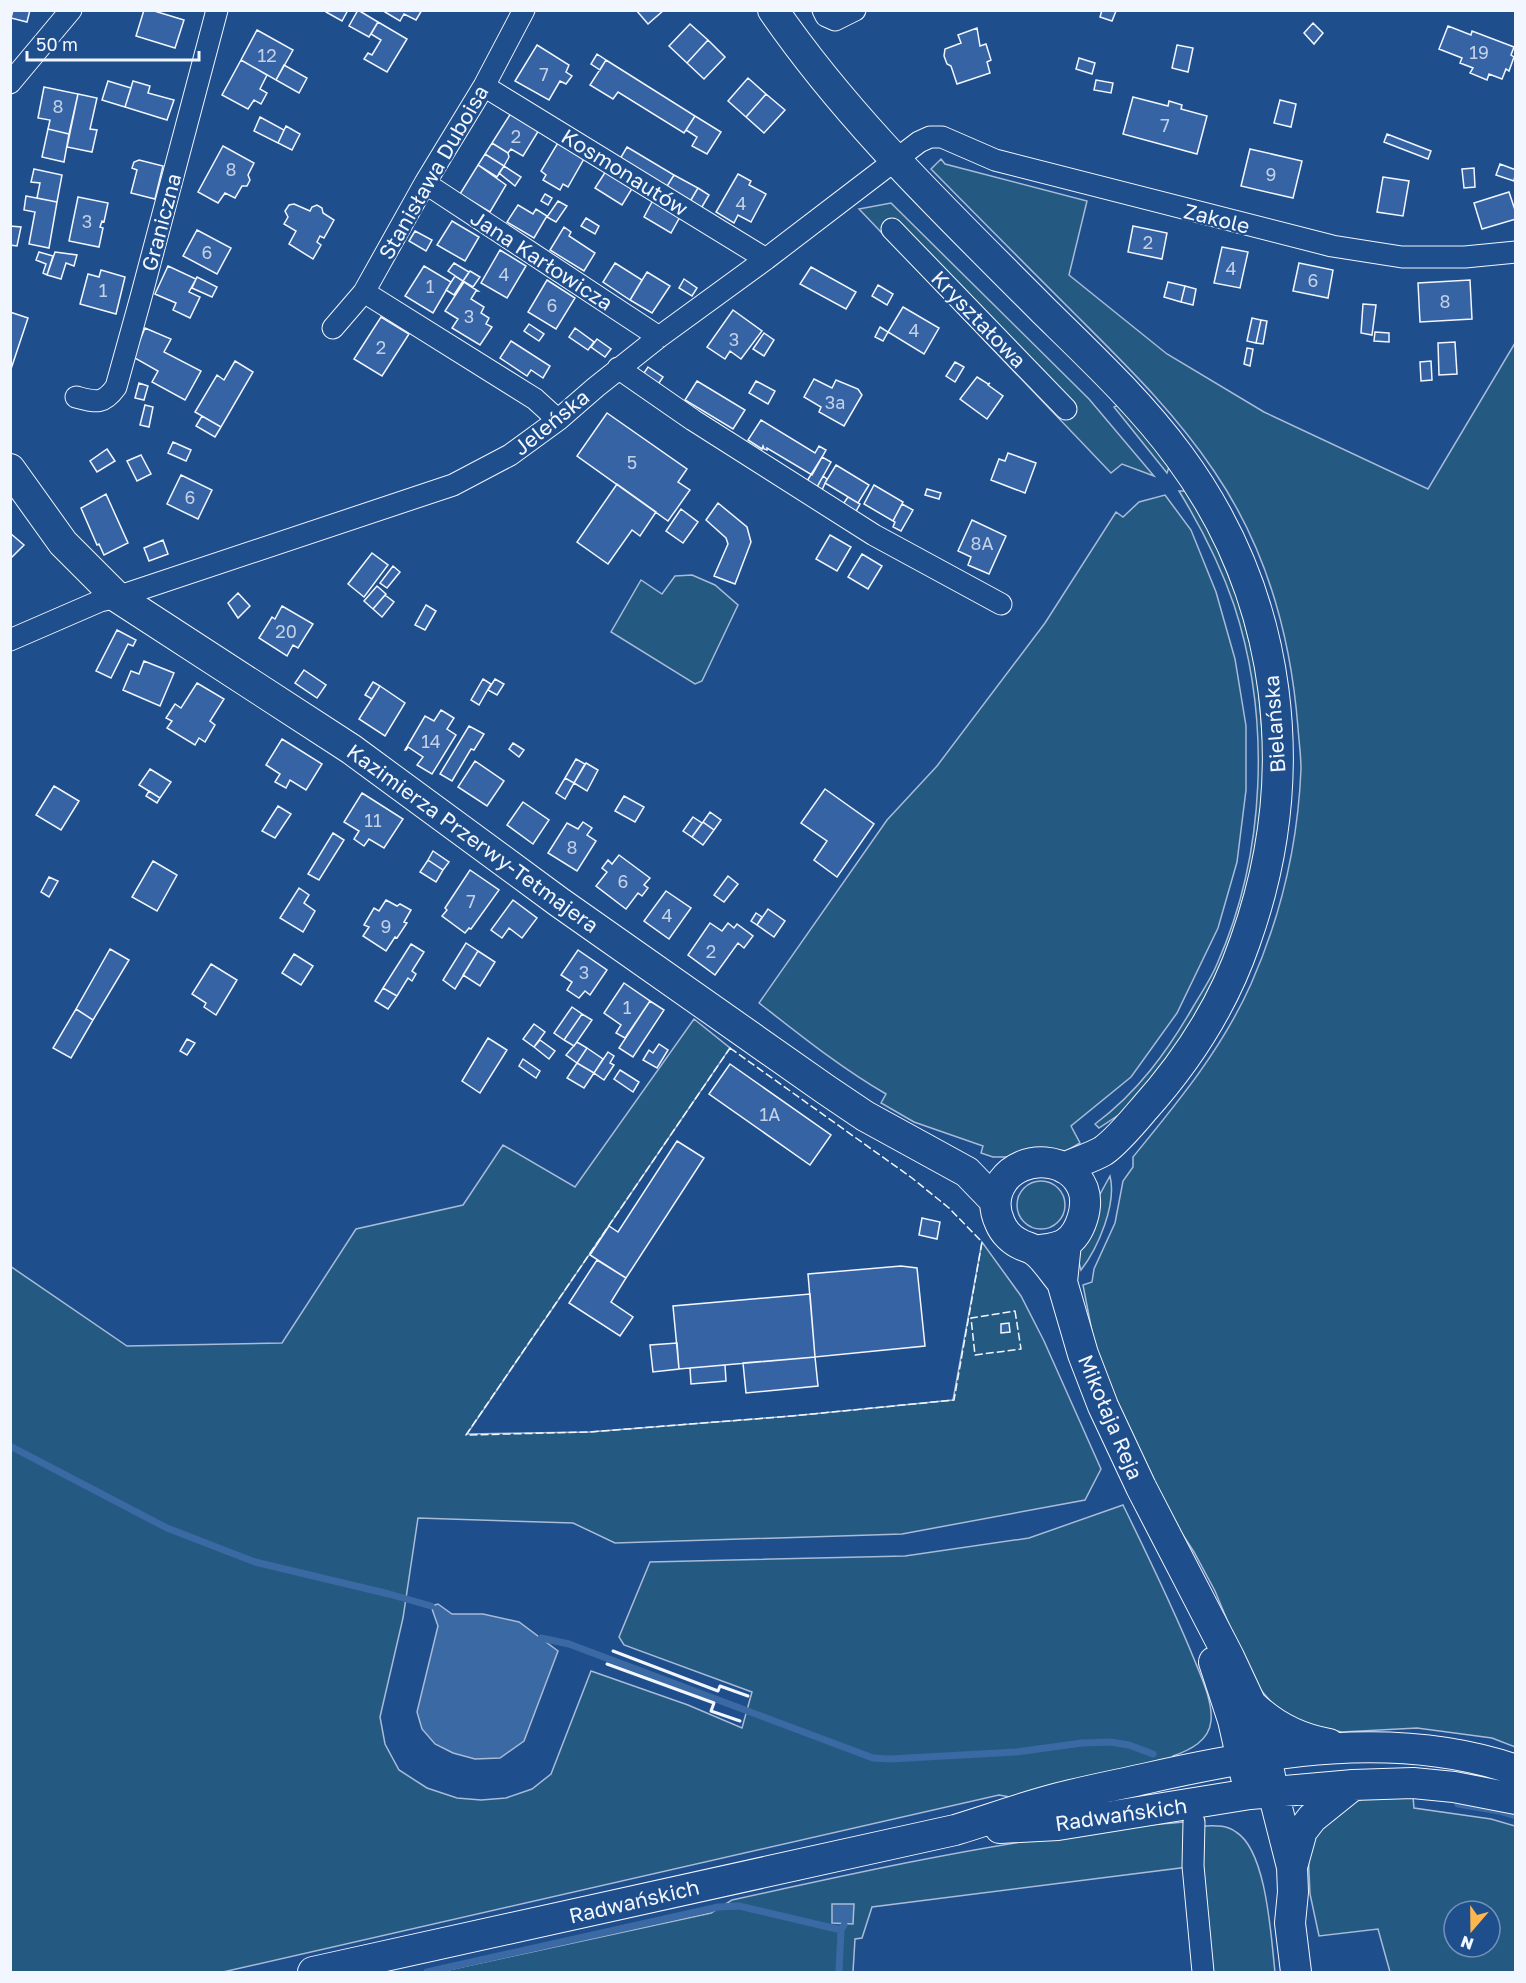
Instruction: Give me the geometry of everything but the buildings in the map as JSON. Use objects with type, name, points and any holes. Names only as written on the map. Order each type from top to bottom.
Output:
[{"type":"street","name":"Graniczna","points":[[76,397],[96,402],[108,398],[116,387],[217,10]]},
{"type":"street","name":"Stanisława Duboisa","points":[[333,328],[364,292],[425,183],[484,86],[524,10]]},
{"type":"street","name":"Bielańska","points":[[773,10],[832,90],[895,161],[1143,411],[1181,459],[1208,499],[1230,543],[1258,616],[1275,699],[1278,784],[1275,829],[1256,913],[1223,998],[1187,1057],[1156,1096],[1073,1178]]},
{"type":"street","points":[[823,10],[826,16],[836,20],[855,10]]},
{"type":"street","points":[[10,83],[67,13]]},
{"type":"street","name":"Kosmonautów","points":[[484,86],[766,259]]},
{"type":"street","name":"Zakole","points":[[927,138],[942,137],[995,160],[1332,246],[1401,257],[1465,256],[1515,252]]},
{"type":"street","name":"Jeleńska","points":[[10,640],[100,601],[453,485],[510,456],[558,420],[618,368],[927,138]]},
{"type":"street","name":"Jana Karłowicza","points":[[425,183],[659,337]]},
{"type":"street","name":"Kryształowa","points":[[892,229],[1066,409]]},
{"type":"street","points":[[364,292],[535,399],[558,420]]},
{"type":"street","points":[[618,368],[693,420],[874,535],[1001,604]]},
{"type":"street","name":"Kazimierza Przerwy-Tetmajera","points":[[10,469],[63,543],[117,597],[351,749],[559,902],[865,1116],[967,1172],[1000,1187]]},
{"type":"street","points":[[1035,1251],[1053,1249],[1066,1243],[1082,1221],[1084,1207],[1073,1178],[1042,1162],[1031,1162],[1018,1167],[1000,1187],[999,1223],[1020,1245],[1035,1251],[1062,1282]]},
{"type":"street","name":"Mikołaja Reja","points":[[1066,1243],[1062,1282],[1083,1354],[1103,1406],[1141,1487],[1251,1704],[1254,1758],[1262,1793],[1267,1845],[1277,1890],[1290,1923]]},
{"type":"street","name":"Mikołaja Reja","points":[[1189,1582],[1233,1720],[1254,1758]]},
{"type":"street","points":[[1251,1704],[1262,1715],[1295,1734],[1313,1741],[1352,1747],[1413,1749],[1455,1754],[1515,1770]]},
{"type":"street","name":"Radwańskich","points":[[313,1972],[955,1830],[1054,1800],[1186,1770],[1254,1758],[1352,1747]]},
{"type":"street","name":"Radwańskich","points":[[955,1830],[1058,1825],[1262,1793],[1353,1785],[1413,1783],[1454,1787],[1515,1799]]},
{"type":"street","points":[[1292,1867],[1302,1831],[1326,1805],[1353,1785]]},
{"type":"street","name":"Mikołaja Reja","points":[[1262,1793],[1292,1867],[1293,1892],[1290,1923],[1296,1972]]},
{"type":"street","points":[[1194,1822],[1193,1866],[1203,1972]]},
{"type":"shaded area","points":[[941,159],[945,164],[1087,201],[1069,275],[1167,354],[1264,412],[1428,489],[1515,343],[1515,1747],[1492,1738],[1417,1728],[1342,1732],[1310,1726],[1279,1711],[1259,1688],[1243,1658],[1215,1591],[1194,1552],[1166,1509],[1107,1382],[1094,1342],[1083,1285],[1092,1282],[1094,1269],[1115,1223],[1123,1181],[1133,1167],[1133,1157],[1213,1053],[1239,1008],[1262,958],[1286,879],[1296,824],[1301,764],[1295,694],[1282,627],[1262,562],[1232,500],[1214,471],[1184,430],[1133,372],[931,169]]},
{"type":"shaded area","points":[[891,203],[1089,399],[1154,476],[1122,464],[1111,473],[859,209]]},
{"type":"shaded area","points":[[1121,404],[1170,464],[1167,473],[1114,407]]},
{"type":"shaded area","points":[[1179,491],[1188,491],[1210,531],[1239,601],[1257,671],[1265,768],[1257,850],[1223,968],[1159,1071],[1123,1112],[1099,1128],[1095,1124],[1138,1085],[1162,1056],[1212,975],[1233,922],[1246,877],[1254,832],[1258,786],[1258,739],[1254,693],[1246,648],[1223,575]]},
{"type":"shaded area","points":[[1165,495],[1191,530],[1216,592],[1235,659],[1246,726],[1246,790],[1237,862],[1218,928],[1177,1013],[1131,1077],[1071,1126],[1080,1143],[1063,1153],[993,1157],[981,1153],[983,1146],[914,1122],[881,1103],[886,1094],[837,1062],[759,1003],[887,820],[937,766],[1045,623],[1116,512],[1123,517],[1139,502]]},
{"type":"shaded area","points":[[692,575],[715,585],[738,605],[702,681],[695,684],[611,632],[641,580],[662,594],[675,576]]},
{"type":"shaded area","points":[[694,1019],[730,1048],[467,1434],[589,1432],[792,1416],[953,1400],[982,1242],[1021,1296],[1044,1341],[1101,1469],[1085,1500],[902,1534],[615,1543],[573,1523],[418,1518],[403,1618],[380,1717],[385,1744],[399,1770],[427,1788],[457,1798],[481,1800],[506,1798],[532,1789],[551,1774],[591,1671],[688,1705],[742,1728],[752,1692],[624,1645],[619,1637],[650,1562],[905,1556],[1029,1538],[1123,1505],[1169,1601],[1203,1681],[1211,1714],[1207,1734],[1192,1748],[1173,1756],[1172,1763],[1015,1798],[999,1795],[223,1972],[11,1972],[10,1266],[127,1346],[282,1343],[356,1229],[463,1205],[503,1145],[575,1187]]},
{"type":"shaded area","points":[[1110,1176],[1111,1199],[1104,1225],[1094,1250],[1081,1270],[1079,1254],[1099,1196]]},
{"type":"shaded area","points":[[1036,1181],[1046,1181],[1058,1188],[1065,1200],[1065,1210],[1058,1222],[1046,1229],[1036,1229],[1021,1218],[1017,1210],[1017,1200],[1028,1185]]},
{"type":"shaded area","points":[[438,1604],[452,1614],[483,1614],[519,1622],[558,1651],[524,1741],[500,1758],[475,1759],[453,1753],[435,1744],[422,1729],[417,1712],[438,1626],[431,1606]]},
{"type":"shaded area","points":[[1413,1797],[1414,1808],[1491,1819],[1515,1826],[1515,1972],[1390,1972],[1378,1929],[1319,1936],[1310,1894],[1308,1851],[1316,1829],[1339,1807],[1366,1798]]},
{"type":"shaded area","points":[[1183,1822],[1187,1830],[1188,1867],[872,1907],[862,1938],[855,1939],[853,1972],[439,1972],[711,1913],[732,1900],[909,1862],[1043,1838]]},
{"type":"shaded area","points":[[1200,1826],[1232,1829],[1246,1842],[1255,1857],[1266,1896],[1275,1972],[1212,1972]]},
{"type":"shaded area","points":[[832,1904],[854,1904],[853,1924],[832,1923]]},
{"type":"waterway","points":[[10,1446],[167,1528],[255,1562],[431,1606]]},
{"type":"waterway","points":[[541,1638],[569,1644],[873,1758],[1016,1752],[1082,1743],[1110,1742],[1129,1745],[1153,1754]]},
{"type":"waterway","points":[[1458,1804],[1516,1816]]},
{"type":"waterway","points":[[427,1972],[718,1907],[739,1906],[841,1930],[844,1925]]},
{"type":"waterway","points":[[839,1972],[841,1930]]},
{"type":"fence","points":[[730,1048],[912,1178],[949,1208],[982,1242],[954,1400],[589,1432],[466,1435],[730,1048]]},
{"type":"fence","points":[[1015,1311],[1021,1349],[975,1355],[971,1318],[1015,1311]]},
{"type":"wall","points":[[613,1651],[718,1691],[720,1686],[748,1696]]},
{"type":"wall","points":[[607,1664],[714,1703],[711,1711],[740,1721]]}]
